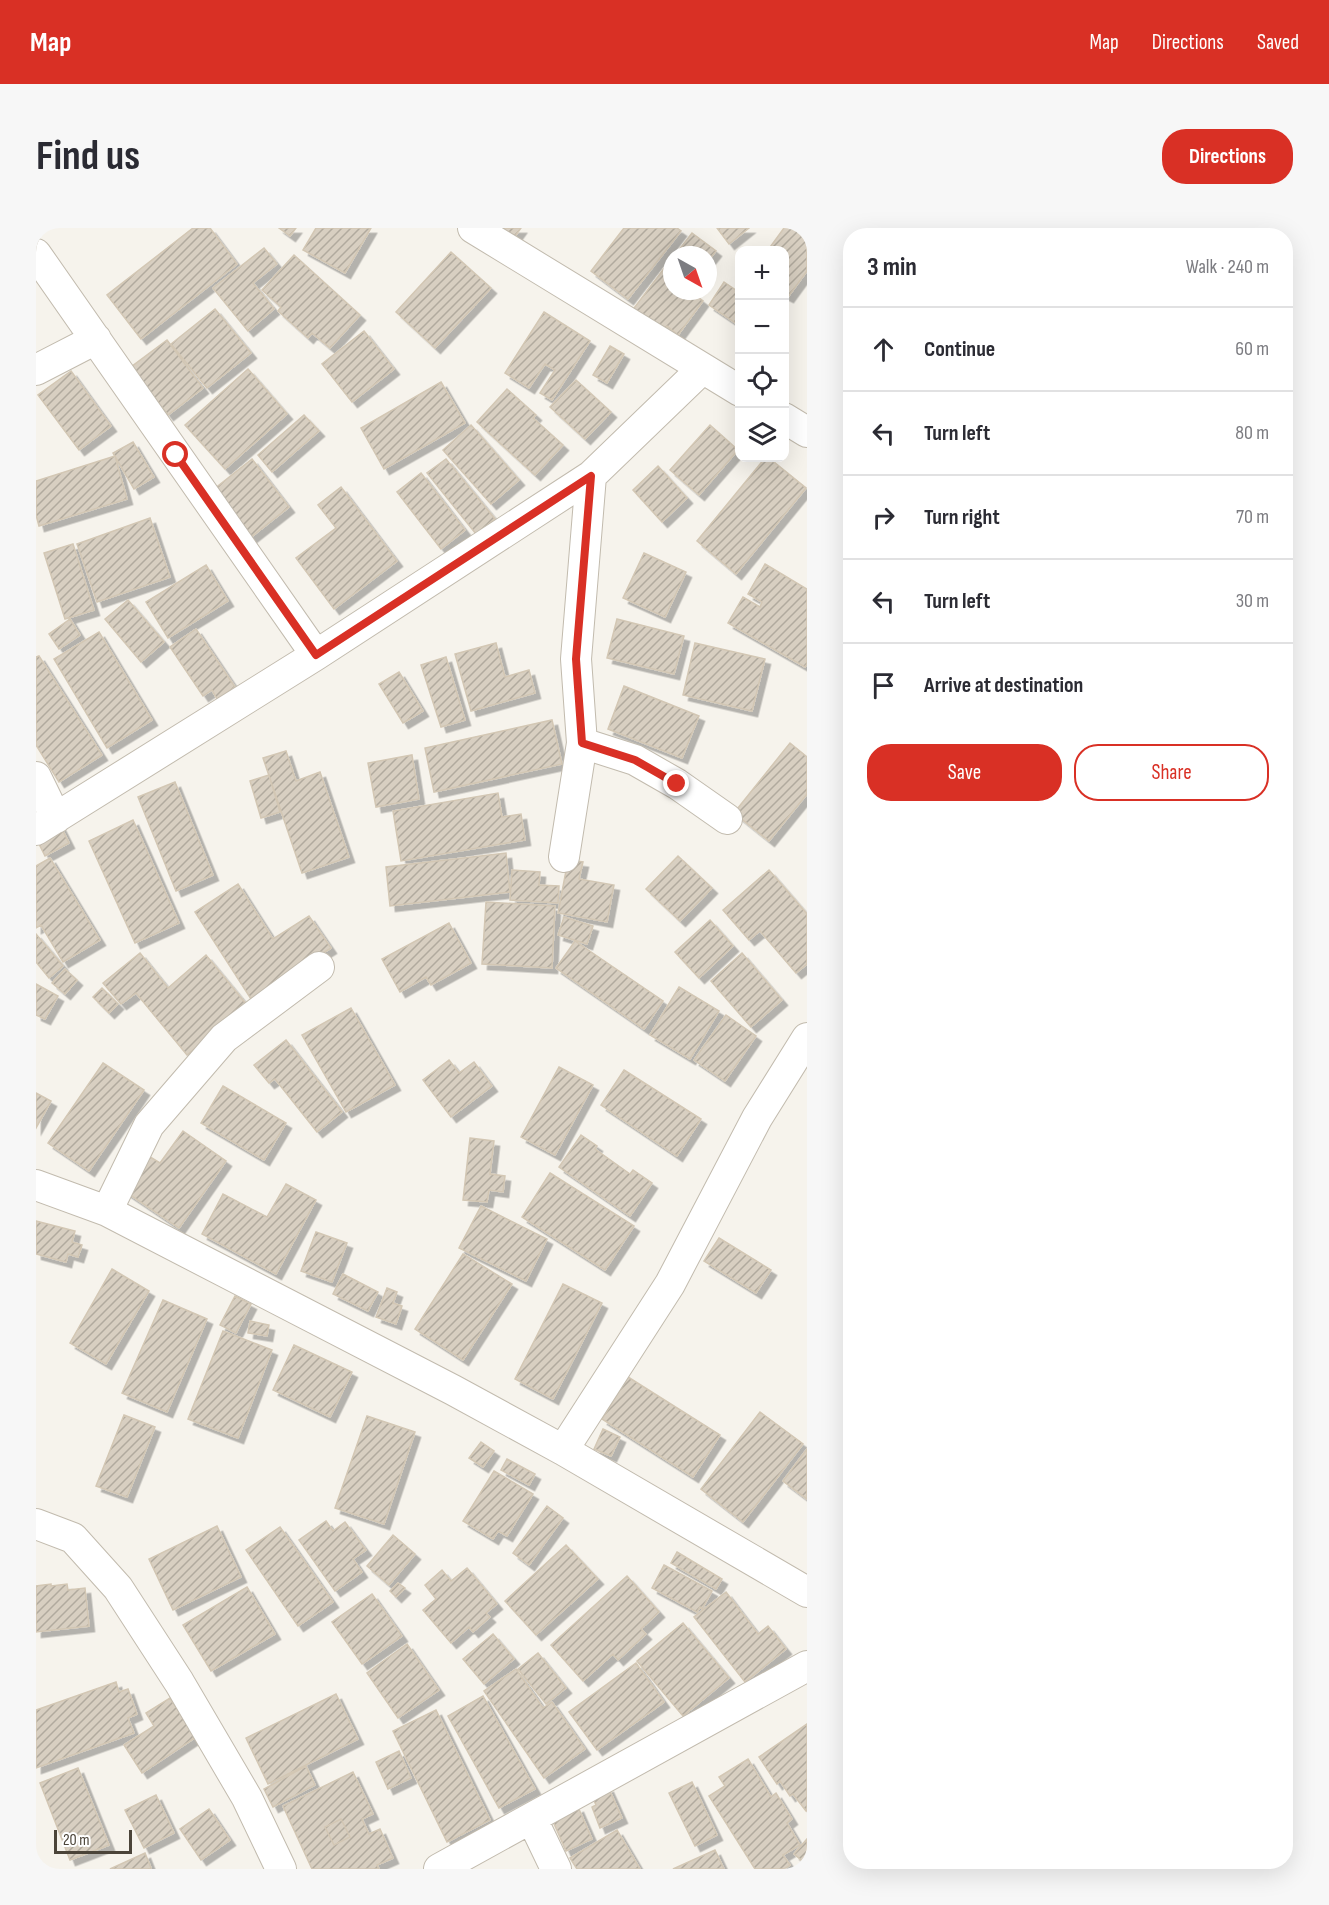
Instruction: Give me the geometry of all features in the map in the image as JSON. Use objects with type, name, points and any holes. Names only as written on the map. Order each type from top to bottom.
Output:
[{"type":"street","points":[[473,228],[735,389]]},
{"type":"street","points":[[36,254],[316,655]]},
{"type":"street","points":[[36,370],[96,339]]},
{"type":"street","points":[[36,777],[46,824],[316,655],[591,476],[702,369]]},
{"type":"street","points":[[789,421],[807,432]]},
{"type":"street","points":[[564,857],[582,743],[576,659],[591,476]]},
{"type":"street","points":[[582,743],[635,760],[677,784],[727,819]]},
{"type":"street","points":[[107,1211],[149,1125],[224,1038],[319,967]]},
{"type":"street","points":[[563,1450],[670,1284],[757,1118],[807,1038]]},
{"type":"street","points":[[36,1185],[107,1211],[453,1390],[563,1450],[807,1592]]},
{"type":"street","points":[[36,1524],[73,1538],[118,1588],[179,1682],[247,1798],[281,1869]]},
{"type":"street","points":[[439,1869],[807,1666]]},
{"type":"street","points":[[532,1819],[556,1869]]},
{"type":"building","points":[[193,228],[210,228],[237,264],[141,339],[107,295]]},
{"type":"building","points":[[279,228],[296,228],[290,236]]},
{"type":"building","points":[[316,228],[371,228],[345,273],[303,250]]},
{"type":"building","points":[[498,228],[521,228],[513,239]]},
{"type":"building","points":[[624,228],[677,228],[681,231],[669,246],[663,246],[663,254],[628,299],[591,271]]},
{"type":"building","points":[[717,228],[749,228],[729,244]]},
{"type":"building","points":[[784,228],[807,228],[807,271],[789,296],[789,246],[771,246]]},
{"type":"building","points":[[692,233],[709,246],[682,246]]},
{"type":"building","points":[[264,248],[277,264],[253,283],[274,309],[248,331],[213,288]]},
{"type":"building","points":[[451,252],[491,288],[435,348],[396,312]]},
{"type":"building","points":[[294,255],[360,315],[330,348],[312,333],[308,338],[278,311],[281,307],[262,290]]},
{"type":"building","points":[[663,270],[663,300],[703,301],[678,335],[667,326],[658,338],[628,316]]},
{"type":"building","points":[[724,282],[735,290],[735,323],[709,305],[712,300],[717,300],[717,293]]},
{"type":"building","points":[[215,309],[251,353],[207,388],[171,344]]},
{"type":"building","points":[[544,312],[590,341],[552,400],[540,393],[555,370],[545,364],[529,388],[505,373]]},
{"type":"building","points":[[364,331],[394,369],[352,402],[322,364]]},
{"type":"building","points":[[167,340],[203,388],[168,415],[131,367]]},
{"type":"building","points":[[610,346],[624,354],[607,383],[593,375]]},
{"type":"building","points":[[248,369],[287,414],[225,469],[185,425]]},
{"type":"building","points":[[71,371],[111,426],[79,450],[38,395]]},
{"type":"building","points":[[576,380],[611,412],[585,439],[550,407]]},
{"type":"building","points":[[441,382],[465,423],[384,469],[361,428]]},
{"type":"building","points":[[507,389],[536,415],[533,418],[563,445],[535,475],[477,422]]},
{"type":"building","points":[[304,415],[319,431],[272,472],[258,455]]},
{"type":"building","points":[[471,425],[519,480],[491,504],[443,450]]},
{"type":"building","points":[[710,425],[735,447],[735,453],[699,495],[670,470]]},
{"type":"building","points":[[133,442],[154,477],[134,489],[113,453]]},
{"type":"building","points":[[115,456],[127,499],[39,526],[36,515],[36,481]]},
{"type":"building","points":[[252,459],[289,507],[250,538],[213,490]]},
{"type":"building","points":[[446,459],[495,519],[476,534],[427,473]]},
{"type":"building","points":[[762,462],[774,462],[806,488],[736,574],[697,541]]},
{"type":"building","points":[[658,466],[687,498],[662,522],[633,490]]},
{"type":"building","points":[[421,473],[465,530],[441,549],[397,492]]},
{"type":"building","points":[[341,487],[397,561],[334,609],[296,558],[336,528],[318,505]]},
{"type":"building","points":[[150,518],[170,577],[97,602],[77,544]]},
{"type":"building","points":[[73,544],[94,610],[65,619],[44,553]]},
{"type":"building","points":[[644,553],[686,572],[665,617],[623,598]]},
{"type":"building","points":[[765,564],[807,589],[807,664],[805,667],[728,623],[743,597],[760,607],[762,602],[748,594]]},
{"type":"building","points":[[206,565],[228,601],[168,638],[146,602]]},
{"type":"building","points":[[128,600],[164,642],[141,662],[105,619]]},
{"type":"building","points":[[70,619],[80,635],[59,649],[49,634]]},
{"type":"building","points":[[617,619],[684,636],[674,674],[607,658]]},
{"type":"building","points":[[196,629],[235,687],[217,699],[212,690],[203,696],[170,647]]},
{"type":"building","points":[[99,632],[152,720],[107,748],[54,659]]},
{"type":"building","points":[[496,643],[505,677],[529,670],[535,693],[471,711],[455,654]]},
{"type":"building","points":[[695,643],[765,659],[752,711],[683,695]]},
{"type":"building","points":[[39,656],[102,755],[59,782],[36,745],[36,657]]},
{"type":"building","points":[[446,657],[465,720],[441,727],[421,665]]},
{"type":"building","points":[[399,672],[423,711],[403,723],[379,684]]},
{"type":"building","points":[[624,686],[699,716],[682,758],[608,729]]},
{"type":"building","points":[[552,720],[562,764],[434,792],[425,748]]},
{"type":"building","points":[[790,743],[807,757],[807,794],[769,841],[734,813]]},
{"type":"building","points":[[286,751],[296,781],[320,772],[349,857],[302,873],[263,758]]},
{"type":"building","points":[[412,755],[419,799],[376,807],[368,763]]},
{"type":"building","points":[[269,775],[280,812],[261,818],[250,781]]},
{"type":"building","points":[[175,782],[213,875],[176,891],[138,797]]},
{"type":"building","points":[[498,793],[502,817],[521,814],[525,840],[401,861],[393,811]]},
{"type":"building","points":[[133,820],[179,923],[135,943],[89,841]]},
{"type":"building","points":[[58,821],[69,843],[45,856],[36,838]]},
{"type":"building","points":[[506,853],[510,892],[390,906],[386,867]]},
{"type":"building","points":[[678,856],[712,888],[680,921],[646,889]]},
{"type":"building","points":[[50,858],[100,940],[63,962],[41,925],[36,928],[36,866]]},
{"type":"building","points":[[568,860],[583,862],[579,879],[614,885],[607,922],[558,913]]},
{"type":"building","points":[[512,870],[540,872],[539,885],[559,886],[558,903],[510,900]]},
{"type":"building","points":[[769,870],[807,914],[807,964],[796,973],[760,931],[749,940],[723,910]]},
{"type":"building","points":[[238,884],[273,939],[309,916],[331,948],[251,999],[195,912]]},
{"type":"building","points":[[486,902],[555,906],[552,968],[482,964]]},
{"type":"building","points":[[564,917],[593,926],[587,944],[558,935]]},
{"type":"building","points":[[710,920],[733,946],[699,978],[675,952]]},
{"type":"building","points":[[449,923],[471,963],[431,985],[426,977],[400,992],[382,959]]},
{"type":"building","points":[[36,934],[63,966],[49,978],[36,962]]},
{"type":"building","points":[[575,941],[663,1001],[644,1029],[556,968]]},
{"type":"building","points":[[140,953],[168,988],[206,955],[247,1005],[187,1055],[136,993],[121,1004],[103,983]]},
{"type":"building","points":[[742,953],[782,1000],[751,1027],[711,981]]},
{"type":"building","points":[[65,969],[77,980],[65,994],[52,983]]},
{"type":"building","points":[[36,984],[58,996],[45,1019],[36,1015]]},
{"type":"building","points":[[679,987],[719,1011],[690,1059],[650,1035]]},
{"type":"building","points":[[102,988],[118,1004],[109,1013],[93,997]]},
{"type":"building","points":[[351,1008],[395,1085],[346,1112],[302,1035]]},
{"type":"building","points":[[726,1015],[756,1036],[725,1081],[694,1060]]},
{"type":"building","points":[[286,1040],[342,1112],[317,1132],[275,1079],[269,1083],[254,1065]]},
{"type":"building","points":[[449,1060],[459,1073],[474,1062],[492,1086],[451,1117],[423,1080]]},
{"type":"building","points":[[103,1063],[144,1090],[89,1171],[48,1143]]},
{"type":"building","points":[[559,1067],[593,1085],[555,1155],[521,1137]]},
{"type":"building","points":[[624,1070],[701,1119],[677,1156],[601,1105]]},
{"type":"building","points":[[223,1086],[286,1123],[264,1160],[201,1123]]},
{"type":"building","points":[[36,1093],[51,1101],[36,1128]]},
{"type":"building","points":[[183,1131],[226,1161],[179,1228],[123,1190],[147,1155],[160,1163]]},
{"type":"building","points":[[581,1135],[597,1146],[595,1149],[630,1174],[633,1170],[652,1183],[630,1216],[559,1167]]},
{"type":"building","points":[[470,1138],[494,1141],[490,1174],[505,1176],[503,1192],[489,1190],[487,1202],[463,1200]]},
{"type":"building","points":[[550,1173],[634,1226],[605,1270],[522,1217]]},
{"type":"building","points":[[286,1184],[316,1200],[276,1274],[202,1234],[223,1194],[267,1217]]},
{"type":"building","points":[[481,1206],[547,1239],[526,1281],[459,1248]]},
{"type":"building","points":[[36,1221],[75,1231],[72,1242],[82,1245],[78,1257],[68,1254],[66,1262],[36,1254]]},
{"type":"building","points":[[316,1232],[347,1243],[332,1282],[301,1271]]},
{"type":"building","points":[[719,1238],[771,1270],[756,1293],[704,1261]]},
{"type":"building","points":[[463,1254],[512,1284],[463,1360],[415,1329]]},
{"type":"building","points":[[112,1269],[149,1291],[106,1364],[70,1343]]},
{"type":"building","points":[[343,1274],[378,1292],[368,1311],[333,1294]]},
{"type":"building","points":[[563,1284],[602,1303],[553,1399],[515,1379]]},
{"type":"building","points":[[387,1288],[397,1292],[393,1303],[402,1306],[396,1324],[376,1317]]},
{"type":"building","points":[[235,1296],[251,1304],[236,1333],[220,1325]]},
{"type":"building","points":[[163,1300],[207,1319],[167,1412],[122,1393]]},
{"type":"building","points":[[250,1321],[269,1325],[267,1336],[248,1333]]},
{"type":"building","points":[[223,1331],[272,1350],[238,1438],[188,1419]]},
{"type":"building","points":[[294,1345],[352,1372],[330,1417],[273,1390]]},
{"type":"building","points":[[628,1377],[720,1435],[693,1477],[602,1419]]},
{"type":"building","points":[[760,1412],[803,1444],[743,1522],[701,1489]]},
{"type":"building","points":[[124,1415],[155,1427],[127,1497],[96,1486]]},
{"type":"building","points":[[367,1416],[415,1432],[384,1524],[335,1508]]},
{"type":"building","points":[[603,1429],[620,1437],[611,1456],[594,1449]]},
{"type":"building","points":[[481,1442],[494,1451],[483,1467],[469,1458]]},
{"type":"building","points":[[807,1449],[807,1499],[783,1481]]},
{"type":"building","points":[[507,1459],[535,1474],[529,1485],[501,1470]]},
{"type":"building","points":[[494,1471],[533,1494],[507,1536],[498,1531],[493,1539],[463,1521]]},
{"type":"building","points":[[547,1506],[563,1518],[529,1565],[513,1553]]},
{"type":"building","points":[[326,1521],[333,1531],[345,1522],[366,1550],[353,1559],[362,1572],[335,1591],[299,1540]]},
{"type":"building","points":[[217,1526],[241,1577],[173,1610],[149,1559]]},
{"type":"building","points":[[280,1527],[333,1602],[298,1626],[246,1550]]},
{"type":"building","points":[[393,1535],[415,1554],[389,1585],[367,1566]]},
{"type":"building","points":[[566,1545],[598,1579],[536,1635],[505,1601]]},
{"type":"building","points":[[677,1552],[722,1579],[716,1589],[671,1563]]},
{"type":"building","points":[[664,1565],[712,1591],[702,1609],[700,1607],[697,1612],[652,1588]]},
{"type":"building","points":[[467,1568],[497,1604],[486,1613],[490,1617],[473,1632],[469,1627],[451,1643],[423,1610],[436,1599],[425,1585],[442,1570],[451,1581]]},
{"type":"building","points":[[627,1576],[659,1612],[641,1629],[646,1634],[618,1660],[613,1654],[583,1681],[551,1645]]},
{"type":"building","points":[[398,1583],[405,1588],[396,1597],[390,1591]]},
{"type":"building","points":[[51,1584],[51,1586],[67,1584],[68,1590],[85,1588],[89,1626],[36,1632],[36,1586]]},
{"type":"building","points":[[247,1587],[275,1634],[211,1671],[183,1625]]},
{"type":"building","points":[[726,1592],[758,1634],[768,1626],[786,1649],[745,1682],[694,1617]]},
{"type":"building","points":[[372,1594],[402,1636],[362,1664],[332,1622]]},
{"type":"building","points":[[683,1623],[729,1678],[683,1716],[637,1661]]},
{"type":"building","points":[[493,1634],[514,1659],[484,1684],[463,1659]]},
{"type":"building","points":[[407,1644],[439,1690],[398,1718],[367,1673]]},
{"type":"building","points":[[538,1653],[566,1688],[546,1704],[518,1669]]},
{"type":"building","points":[[636,1663],[664,1702],[597,1750],[569,1712]]},
{"type":"building","points":[[516,1669],[543,1708],[552,1702],[585,1749],[544,1778],[484,1691]]},
{"type":"building","points":[[116,1682],[119,1692],[128,1689],[137,1714],[128,1718],[134,1733],[36,1768],[36,1710]]},
{"type":"building","points":[[336,1694],[358,1739],[268,1784],[246,1738]]},
{"type":"building","points":[[483,1696],[535,1789],[499,1808],[448,1716]]},
{"type":"building","points":[[170,1698],[196,1737],[142,1773],[124,1745],[154,1726],[146,1713]]},
{"type":"building","points":[[436,1710],[490,1820],[447,1842],[393,1731]]},
{"type":"building","points":[[807,1724],[806,1811],[793,1794],[790,1796],[780,1781],[777,1784],[759,1757]]},
{"type":"building","points":[[399,1751],[411,1778],[388,1789],[376,1762]]},
{"type":"building","points":[[748,1759],[771,1797],[776,1793],[792,1819],[787,1823],[800,1845],[783,1855],[790,1865],[784,1869],[755,1869],[709,1796],[725,1786],[719,1777]]},
{"type":"building","points":[[306,1766],[315,1785],[273,1807],[264,1789]]},
{"type":"building","points":[[78,1768],[109,1845],[70,1860],[40,1783]]},
{"type":"building","points":[[353,1772],[373,1814],[362,1819],[369,1834],[380,1829],[393,1858],[377,1865],[379,1869],[312,1869],[283,1806]],"holes":[[[341,1819],[350,1837],[334,1845],[325,1827]]]},
{"type":"building","points":[[692,1782],[717,1835],[695,1846],[669,1793]]},
{"type":"building","points":[[608,1787],[622,1818],[600,1828],[592,1807],[596,1805],[591,1794]]},
{"type":"building","points":[[156,1795],[174,1833],[144,1848],[125,1810]]},
{"type":"building","points":[[578,1807],[592,1839],[566,1851],[552,1819]]},
{"type":"building","points":[[209,1809],[230,1840],[201,1860],[180,1829]]},
{"type":"building","points":[[341,1819],[350,1837],[334,1845],[325,1827]]},
{"type":"building","points":[[617,1830],[640,1869],[577,1869],[570,1858]]},
{"type":"building","points":[[807,1839],[807,1865],[794,1854]]},
{"type":"building","points":[[715,1850],[724,1869],[673,1869]]},
{"type":"building","points":[[145,1853],[151,1868],[110,1869]]},
{"type":"route","points":[[176,455],[316,655],[591,476],[576,659],[582,743],[635,760],[677,784]]}]
